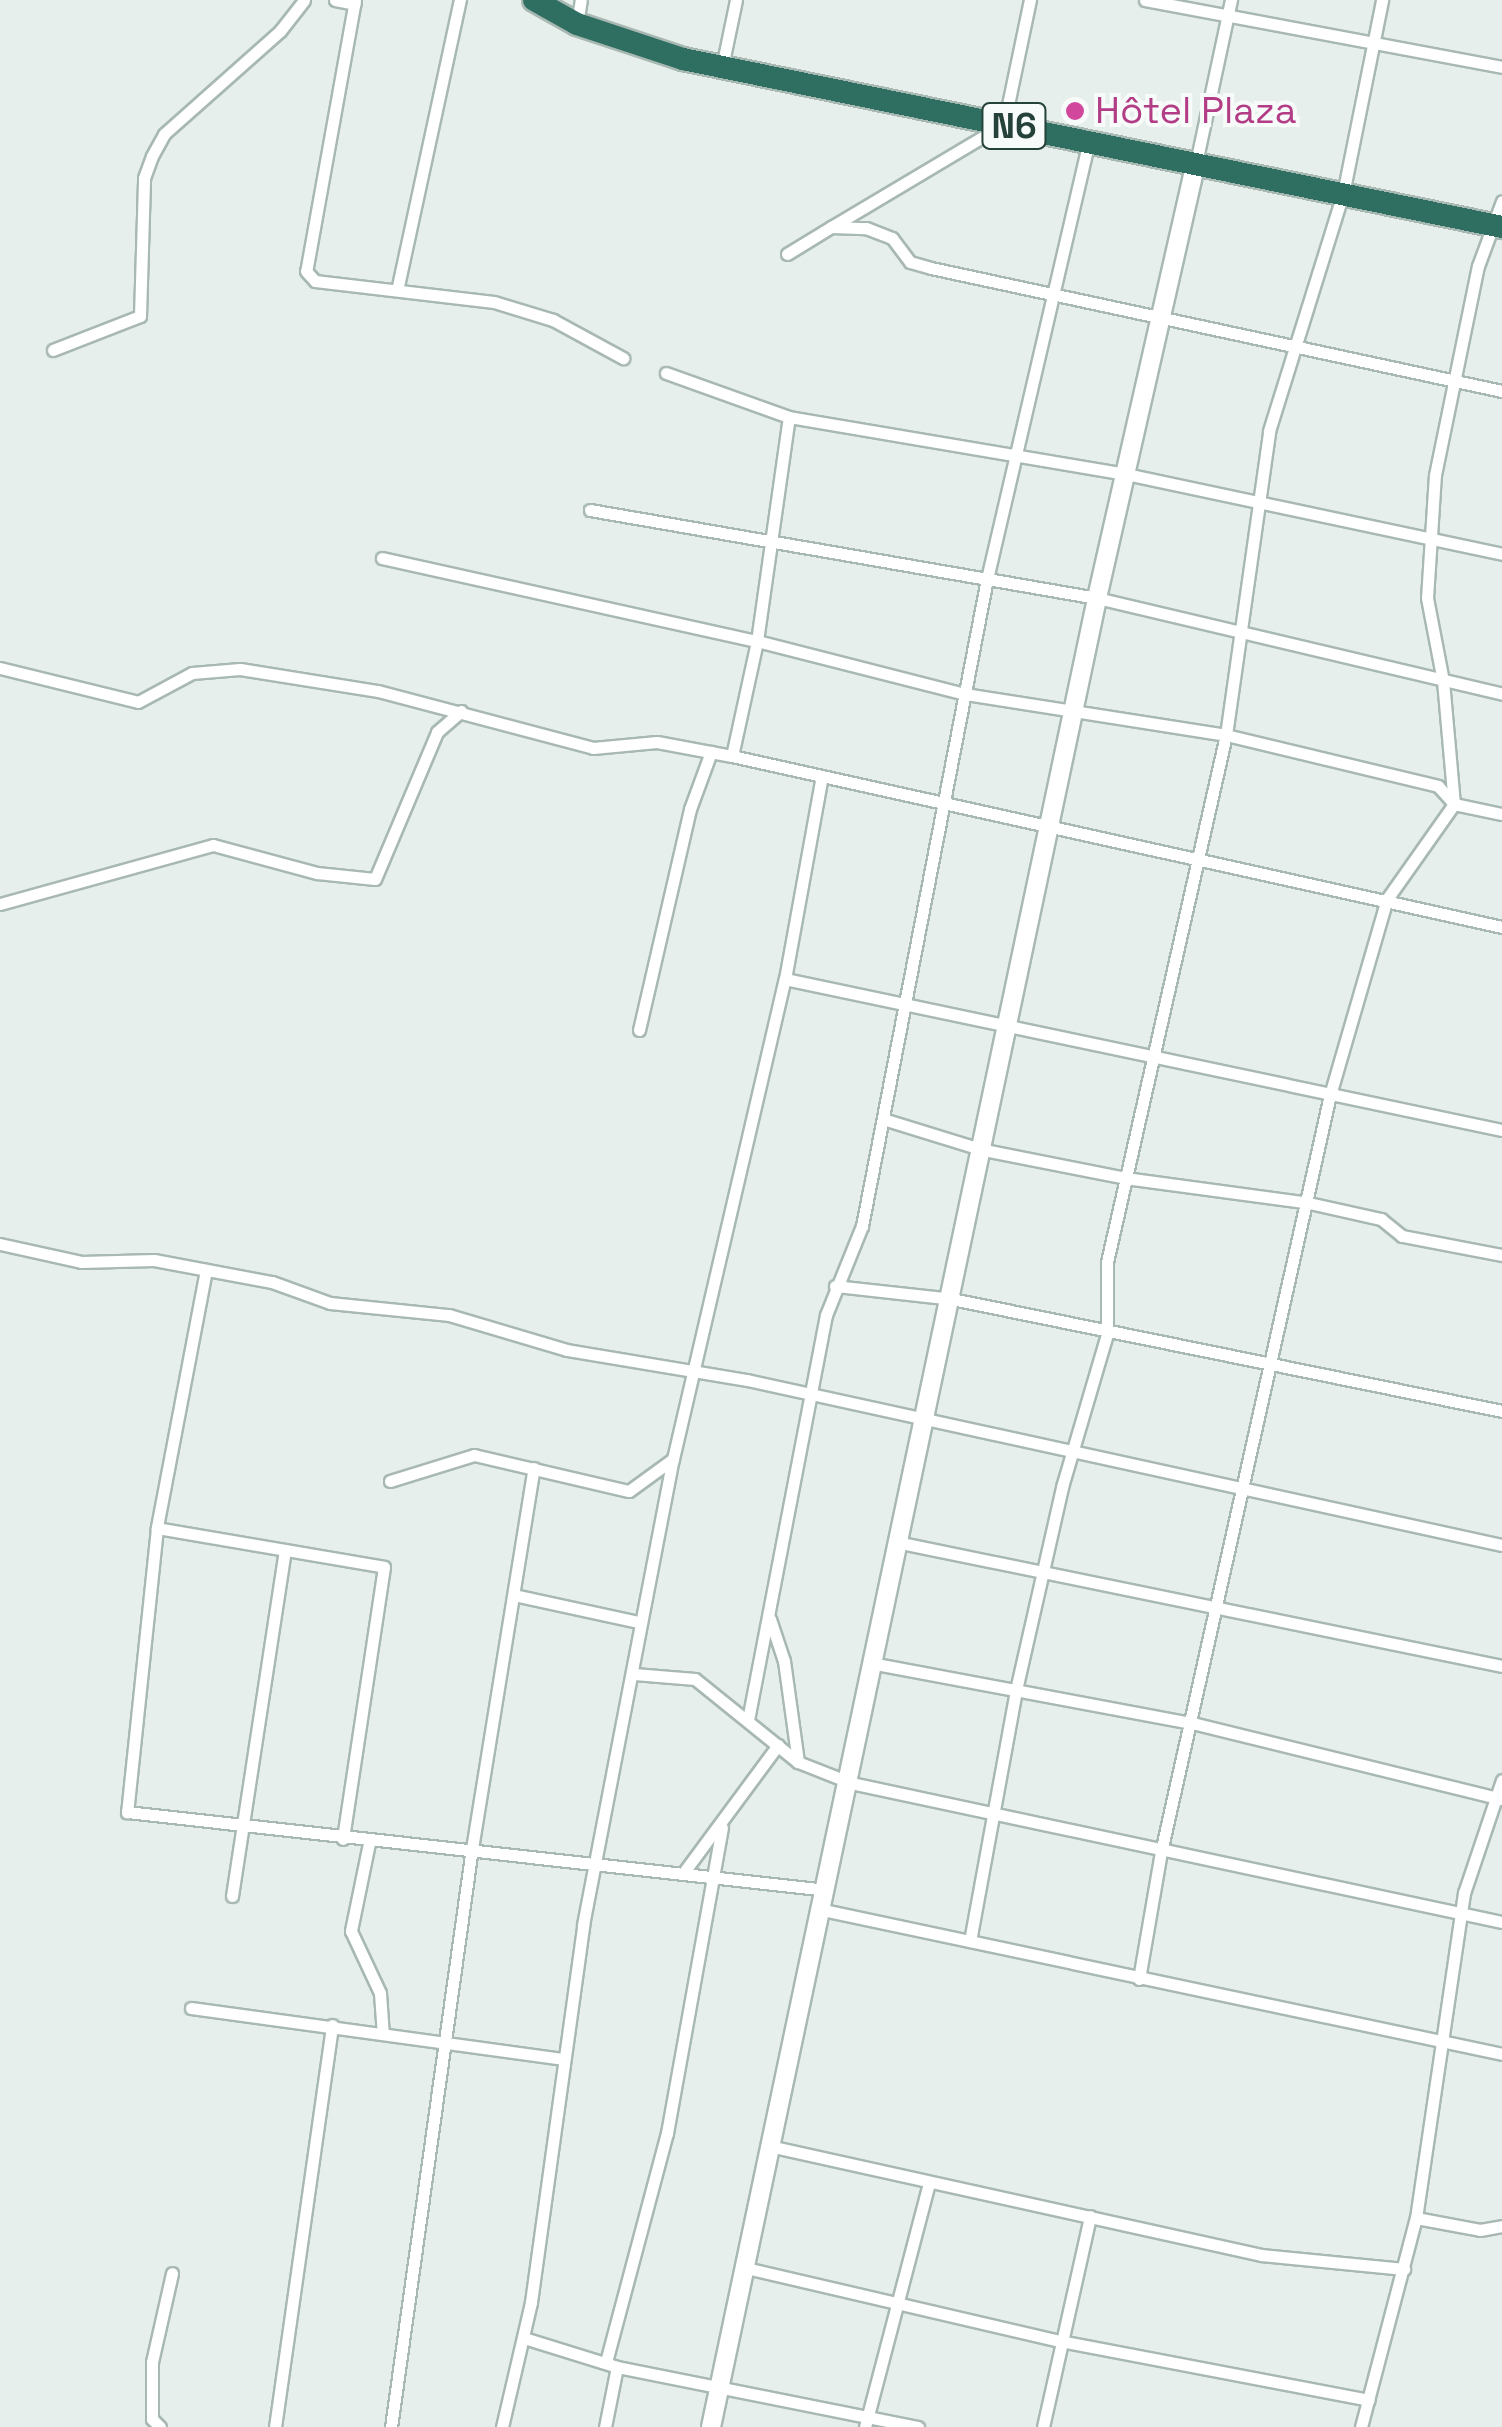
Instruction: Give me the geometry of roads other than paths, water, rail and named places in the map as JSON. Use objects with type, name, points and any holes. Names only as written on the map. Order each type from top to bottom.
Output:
[{"type":"highway","name":"N6","points":[[534,0],[577,24],[722,67],[1500,226]]},
{"type":"street","points":[[53,350],[140,316],[144,178],[152,156],[164,134],[280,31],[304,0]]},
{"type":"street","points":[[335,0],[355,2],[306,271],[315,281],[398,286],[553,320],[623,358]]},
{"type":"street","points":[[398,286],[460,0]]},
{"type":"street","points":[[577,24],[582,0]]},
{"type":"street","points":[[722,67],[736,0]]},
{"type":"street","points":[[787,254],[1004,124],[1030,0]]},
{"type":"street","points":[[1145,0],[1228,19],[1502,67]]},
{"type":"street","points":[[711,2427],[851,1784],[1097,598],[1232,0]]},
{"type":"street","points":[[970,1941],[1016,1690],[1074,1449],[1107,1334],[1107,1262],[1226,735],[1269,431],[1344,194],[1382,0]]},
{"type":"street","points":[[748,1720],[835,1286],[862,1226],[986,579],[1089,142]]},
{"type":"street","points":[[1139,1979],[1161,1852],[1268,1365],[1309,1204],[1330,1095],[1386,898],[1454,804],[1443,681],[1427,598],[1435,475],[1458,383],[1478,266],[1500,226],[1502,201]]},
{"type":"street","points":[[831,228],[881,231],[910,262],[1052,299],[1161,318],[1502,391]]},
{"type":"street","points":[[666,373],[789,417],[1126,474],[1502,554]]},
{"type":"street","points":[[732,756],[758,640],[789,417]]},
{"type":"street","points":[[590,510],[1097,598],[1502,694]]},
{"type":"street","points":[[382,558],[758,640],[965,694],[1074,708],[1226,735],[1438,786],[1454,804],[1502,814]]},
{"type":"street","points":[[0,668],[123,701],[150,699],[192,673],[240,669],[461,711],[593,748],[656,742],[732,756],[1199,856],[1502,927]]},
{"type":"street","points":[[0,904],[214,845],[317,873],[375,878],[437,732],[461,711]]},
{"type":"street","points":[[639,1030],[690,809],[711,752]]},
{"type":"street","points":[[502,2427],[524,2338],[561,2059],[594,1868],[634,1674],[638,1622],[784,979],[822,776]]},
{"type":"street","points":[[784,979],[1010,1022],[1153,1059],[1502,1130]]},
{"type":"street","points":[[883,1119],[984,1150],[1125,1178],[1309,1204],[1381,1219],[1402,1236],[1502,1255]]},
{"type":"street","points":[[0,1244],[81,1262],[154,1260],[330,1303],[449,1315],[567,1350],[695,1371],[927,1418],[1502,1545]]},
{"type":"street","points":[[206,1270],[157,1528],[127,1812],[470,1855],[594,1868],[684,1872],[826,1890]]},
{"type":"street","points":[[835,1286],[952,1299],[1107,1334],[1502,1411]]},
{"type":"street","points":[[390,1482],[474,1455],[629,1490],[674,1459]]},
{"type":"street","points":[[391,2427],[448,2043],[470,1855],[534,1468]]},
{"type":"street","points":[[157,1528],[384,1567],[343,1839]]},
{"type":"street","points":[[901,1543],[1502,1666]]},
{"type":"street","points":[[232,1896],[285,1550]]},
{"type":"street","points":[[514,1595],[638,1622]]},
{"type":"street","points":[[768,1613],[784,1661],[798,1762]]},
{"type":"street","points":[[876,1664],[1192,1723],[1499,1799]]},
{"type":"street","points":[[634,1674],[696,1679],[798,1762],[851,1784],[992,1817],[1502,1922]]},
{"type":"street","points":[[684,1872],[722,1828],[778,1745]]},
{"type":"street","points":[[1361,2427],[1416,2218],[1462,1914],[1502,1780]]},
{"type":"street","points":[[605,2427],[612,2364],[667,2133],[722,1828]]},
{"type":"street","points":[[369,1843],[351,1931],[380,1993],[384,2032]]},
{"type":"street","points":[[823,1910],[1502,2054]]},
{"type":"street","points":[[191,2008],[561,2059]]},
{"type":"street","points":[[275,2427],[332,2026]]},
{"type":"street","points":[[774,2147],[1261,2254],[1404,2269]]},
{"type":"street","points":[[866,2422],[929,2182]]},
{"type":"street","points":[[1043,2427],[1090,2216]]},
{"type":"street","points":[[1416,2218],[1480,2230],[1502,2226]]},
{"type":"street","points":[[746,2268],[1065,2342],[1368,2400]]},
{"type":"street","points":[[160,2427],[152,2419],[152,2362],[172,2273]]},
{"type":"street","points":[[524,2338],[612,2364],[866,2422],[918,2427]]},
{"type":"place","name":"Hôtel Plaza","points":[[1075,111]]}]
